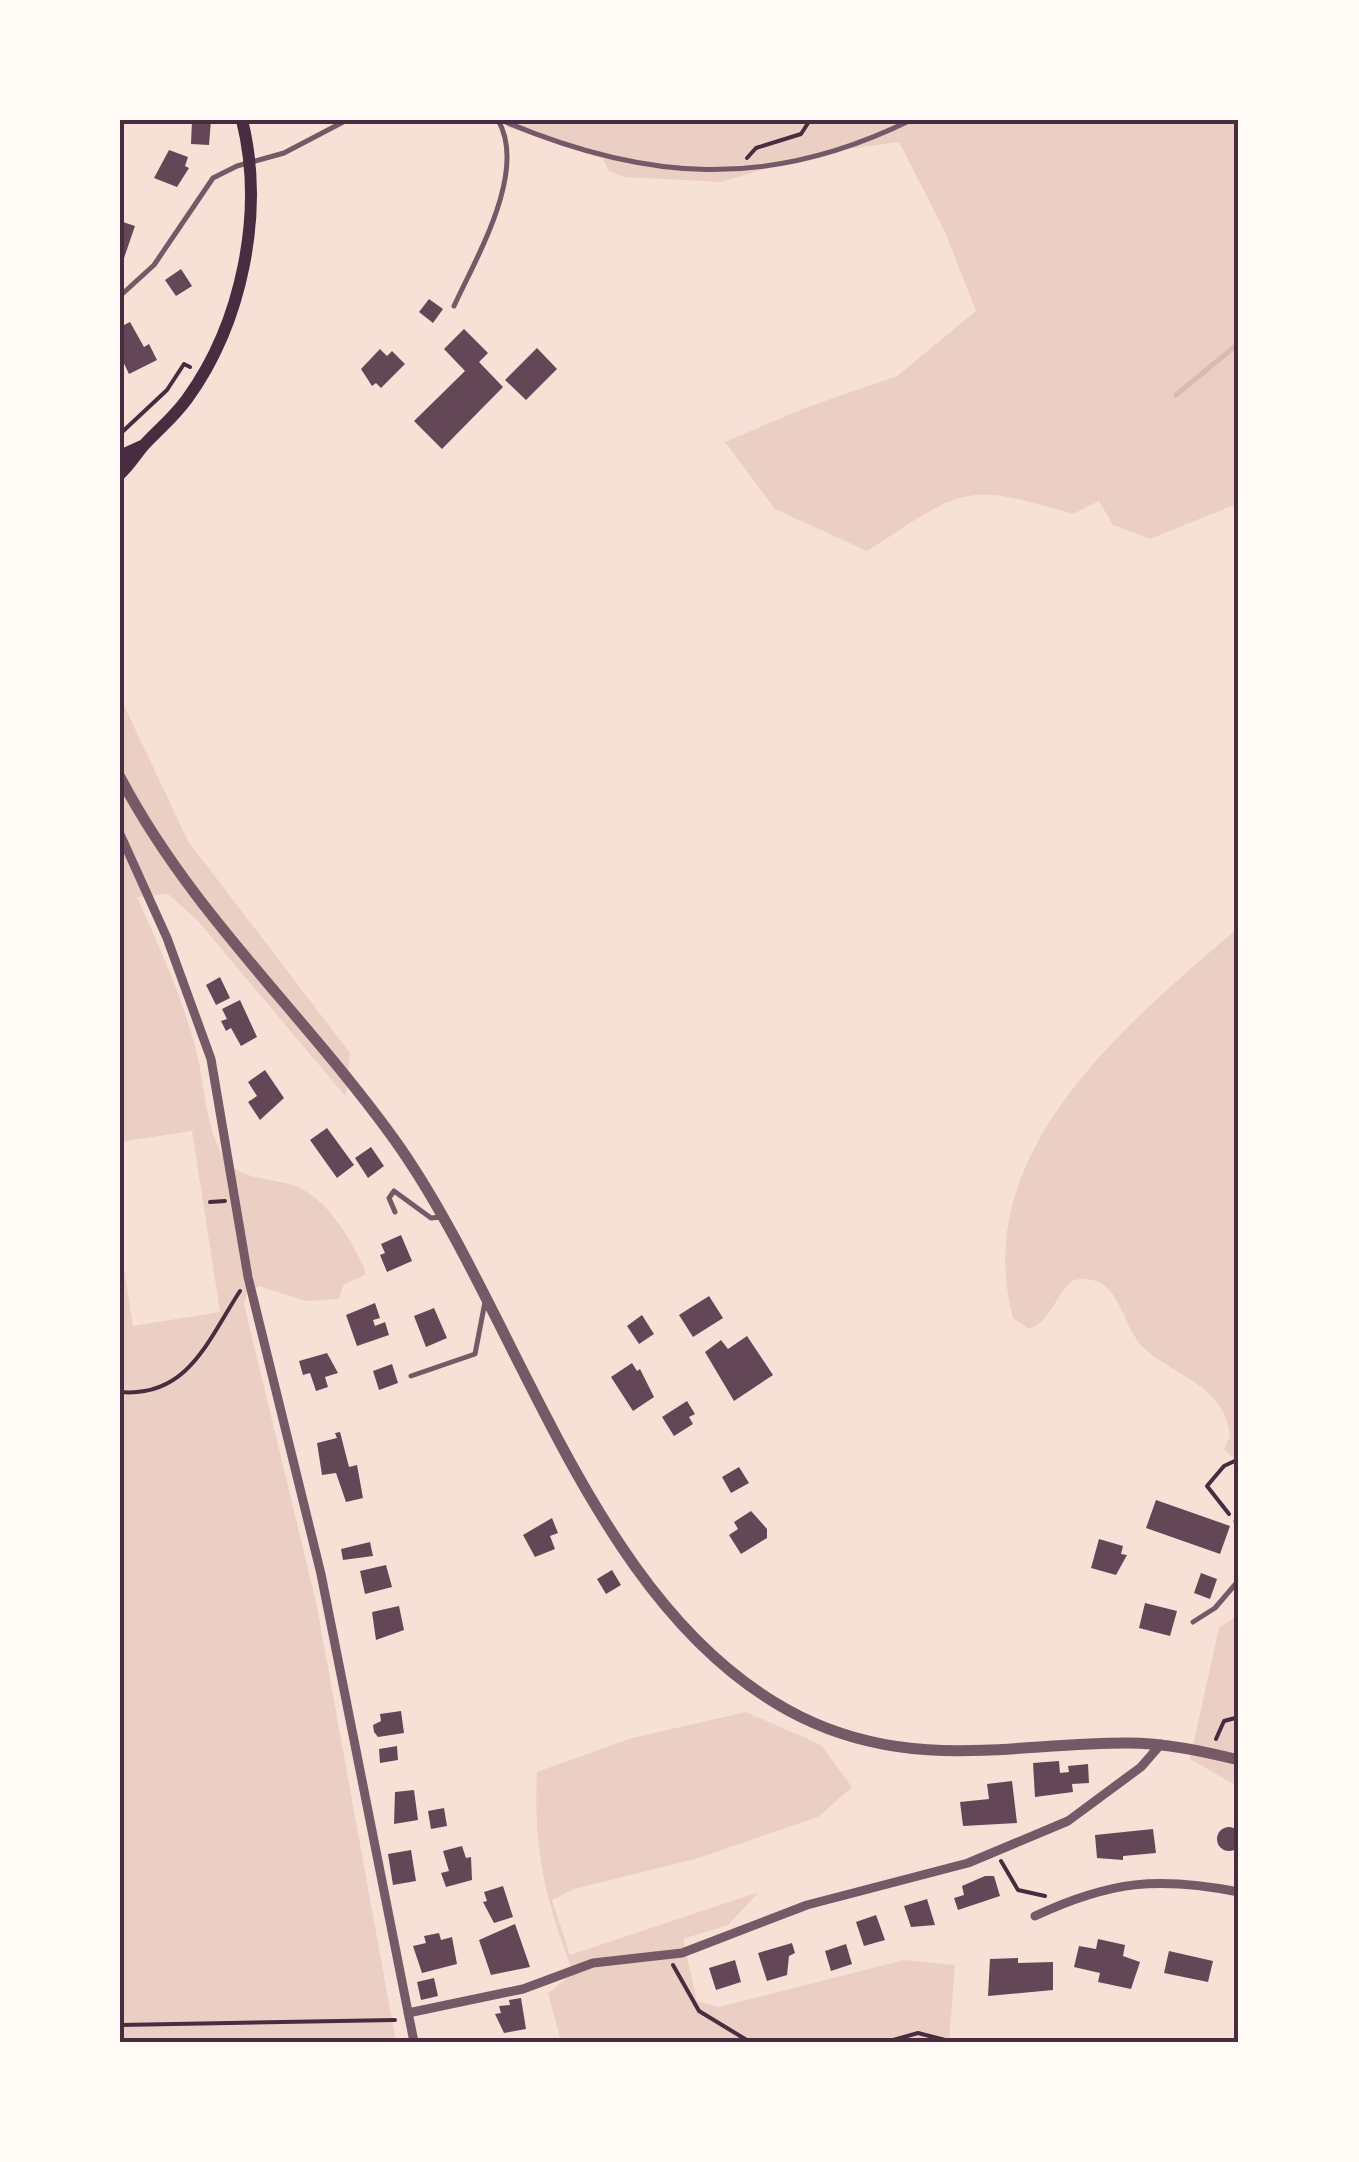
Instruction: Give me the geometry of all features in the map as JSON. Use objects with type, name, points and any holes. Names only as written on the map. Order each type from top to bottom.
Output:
[{"type":"main road","points":[[120,474],[177,413],[203,373],[226,325],[242,269],[250,211],[250,163],[242,120]]},
{"type":"main road","points":[[120,456],[145,444]]},
{"type":"street","points":[[120,776],[142,820],[194,895],[394,1139],[442,1217],[585,1488],[624,1550],[668,1608],[769,1697],[836,1732],[929,1752],[1161,1744],[1239,1760]]},
{"type":"street","points":[[120,834],[167,938],[211,1059],[248,1277],[321,1574],[414,2042]]},
{"type":"street","points":[[409,2016],[523,1989],[593,1963],[668,1956],[807,1905],[933,1874],[996,1853],[1045,1834],[1089,1808],[1151,1759],[1161,1744]]},
{"type":"street","points":[[1035,1916],[1072,1898],[1141,1881],[1239,1892]]},
{"type":"lane","points":[[120,296],[154,265],[213,178],[284,153],[348,120]]},
{"type":"lane","points":[[500,120],[666,169],[742,171],[837,152],[912,120]]},
{"type":"lane","points":[[454,306],[500,202],[506,141],[500,120]]},
{"type":"lane","points":[[395,1212],[389,1198],[394,1190],[431,1218],[442,1217]]},
{"type":"lane","points":[[411,1376],[475,1354],[485,1299]]},
{"type":"lane","points":[[1192,1622],[1215,1608],[1239,1580]]},
{"type":"path","points":[[742,171],[756,148],[801,134],[810,120]]},
{"type":"path","points":[[120,434],[167,390],[184,364],[203,373]]},
{"type":"path","points":[[120,1392],[144,1394],[176,1382],[248,1277]]},
{"type":"path","points":[[1238,1522],[1210,1495],[1207,1486],[1224,1466],[1239,1458]]},
{"type":"path","points":[[1212,1753],[1224,1721],[1239,1717]]},
{"type":"path","points":[[996,1853],[1018,1890],[1072,1898]]},
{"type":"path","points":[[668,1956],[699,2011],[750,2042]]},
{"type":"path","points":[[120,2025],[409,2016]]},
{"type":"path","points":[[886,2042],[918,2033],[953,2042]]},
{"type":"shaded area","points":[[506,120],[1239,120],[1239,503],[1150,539],[1113,525],[1099,501],[1073,514],[1007,497],[964,497],[924,515],[867,551],[775,509],[725,442],[802,409],[897,376],[976,311],[945,232],[899,142],[819,153],[721,182],[624,177],[609,171],[603,159],[507,127]]},
{"type":"shaded area","points":[[120,697],[188,841],[350,1053],[346,1097],[197,920],[168,894],[137,897],[183,1008],[212,1132],[224,1157],[246,1174],[292,1185],[316,1199],[345,1233],[365,1270],[365,1275],[343,1285],[339,1299],[305,1301],[259,1286],[247,1293],[244,1304],[316,1602],[396,2042],[120,2042],[120,1242],[133,1326],[220,1312],[192,1131],[120,1142]]},
{"type":"shaded area","points":[[1239,927],[1239,1463],[1224,1449],[1230,1436],[1220,1406],[1210,1394],[1146,1350],[1111,1292],[1102,1284],[1090,1279],[1074,1280],[1043,1320],[1029,1329],[1013,1318],[1005,1257],[1014,1200],[1035,1146],[1067,1096],[1151,1005]]},
{"type":"shaded area","points":[[1239,1614],[1239,1787],[1190,1759],[1219,1628]]},
{"type":"shaded area","points":[[746,1712],[821,1745],[852,1787],[818,1817],[695,1859],[574,1889],[552,1900],[570,1955],[759,1892],[728,1925],[683,1939],[697,2001],[718,2007],[904,1960],[955,1965],[949,2042],[561,2042],[548,1993],[573,1973],[543,1875],[537,1826],[537,1772],[632,1738]]},
{"type":"building","points":[[192,120],[211,120],[209,145],[191,144]]},
{"type":"building","points":[[169,150],[188,157],[185,166],[189,168],[177,187],[154,178]]},
{"type":"building","points":[[120,221],[135,226],[123,261],[120,260]]},
{"type":"building","points":[[181,269],[192,286],[176,296],[165,280]]},
{"type":"building","points":[[429,299],[443,309],[433,323],[419,312]]},
{"type":"building","points":[[130,322],[144,347],[149,344],[157,360],[129,374],[120,355],[120,327]]},
{"type":"building","points":[[464,329],[488,353],[479,362],[503,387],[442,449],[414,421],[465,371],[444,349]]},
{"type":"building","points":[[537,348],[557,369],[526,400],[505,380]]},
{"type":"building","points":[[380,349],[387,356],[392,351],[405,364],[381,388],[376,383],[372,386],[361,369]]},
{"type":"building","points":[[220,977],[230,998],[216,1005],[206,985]]},
{"type":"building","points":[[240,1000],[257,1037],[241,1046],[231,1028],[226,1031],[221,1021],[227,1019],[222,1009]]},
{"type":"building","points":[[265,1070],[284,1098],[260,1120],[248,1102],[257,1096],[248,1082]]},
{"type":"building","points":[[327,1128],[354,1165],[337,1178],[310,1140]]},
{"type":"building","points":[[371,1147],[384,1166],[368,1178],[355,1158]]},
{"type":"building","points":[[401,1235],[412,1261],[387,1272],[380,1255],[385,1253],[381,1244]]},
{"type":"building","points":[[709,1296],[723,1318],[693,1337],[679,1315]]},
{"type":"building","points":[[375,1303],[380,1318],[373,1320],[375,1326],[385,1322],[389,1335],[357,1346],[346,1315]]},
{"type":"building","points":[[434,1308],[447,1338],[426,1347],[414,1316]]},
{"type":"building","points":[[642,1315],[654,1334],[639,1344],[627,1326]]},
{"type":"building","points":[[747,1336],[773,1375],[734,1401],[705,1352],[721,1340],[728,1349]]},
{"type":"building","points":[[327,1353],[338,1373],[325,1377],[328,1387],[316,1391],[310,1373],[303,1375],[299,1361]]},
{"type":"building","points":[[632,1363],[637,1371],[640,1369],[654,1397],[633,1411],[611,1377]]},
{"type":"building","points":[[392,1364],[398,1383],[379,1390],[373,1371]]},
{"type":"building","points":[[687,1401],[695,1414],[689,1417],[693,1424],[674,1436],[662,1417]]},
{"type":"building","points":[[340,1432],[349,1467],[357,1465],[363,1498],[346,1502],[336,1473],[322,1475],[317,1443],[337,1438],[335,1433]]},
{"type":"building","points":[[739,1467],[749,1483],[731,1493],[722,1477]]},
{"type":"building","points":[[1156,1500],[1230,1526],[1220,1554],[1146,1528]]},
{"type":"building","points":[[751,1511],[767,1529],[767,1538],[741,1554],[729,1535],[738,1529],[734,1522]]},
{"type":"building","points":[[552,1518],[558,1533],[550,1536],[555,1549],[535,1557],[523,1535]]},
{"type":"building","points":[[1099,1539],[1123,1546],[1121,1554],[1127,1555],[1116,1575],[1091,1568]]},
{"type":"building","points":[[370,1542],[373,1556],[343,1560],[341,1549]]},
{"type":"building","points":[[386,1565],[392,1587],[365,1594],[360,1571]]},
{"type":"building","points":[[612,1570],[621,1585],[606,1594],[597,1579]]},
{"type":"building","points":[[1201,1573],[1217,1579],[1210,1599],[1194,1593]]},
{"type":"building","points":[[1145,1603],[1177,1611],[1170,1636],[1139,1628]]},
{"type":"building","points":[[399,1606],[404,1630],[376,1640],[372,1612]]},
{"type":"building","points":[[401,1711],[404,1733],[378,1737],[373,1725],[381,1721],[380,1714]]},
{"type":"building","points":[[397,1746],[398,1760],[380,1763],[379,1749]]},
{"type":"building","points":[[1059,1761],[1060,1773],[1069,1772],[1068,1766],[1088,1764],[1089,1783],[1072,1784],[1073,1792],[1035,1797],[1033,1763]]},
{"type":"building","points":[[1012,1781],[1017,1823],[963,1826],[960,1802],[989,1799],[987,1784]]},
{"type":"building","points":[[414,1790],[418,1820],[394,1824],[395,1792]]},
{"type":"building","points":[[444,1808],[447,1826],[431,1829],[428,1811]]},
{"type":"building","points":[[1229,1827],[1238,1830],[1238,1848],[1229,1851],[1220,1848],[1217,1839],[1220,1830]]},
{"type":"building","points":[[1153,1829],[1156,1853],[1123,1856],[1123,1860],[1097,1858],[1095,1835]]},
{"type":"building","points":[[462,1846],[466,1858],[471,1857],[472,1880],[446,1887],[441,1873],[449,1871],[443,1851]]},
{"type":"building","points":[[411,1850],[416,1881],[393,1885],[388,1854]]},
{"type":"building","points":[[994,1876],[1000,1896],[958,1910],[954,1898],[964,1895],[962,1886]]},
{"type":"building","points":[[503,1886],[513,1917],[494,1923],[483,1902],[487,1901],[484,1892]]},
{"type":"building","points":[[927,1899],[935,1925],[911,1927],[904,1906]]},
{"type":"building","points":[[876,1915],[885,1940],[864,1946],[856,1922]]},
{"type":"building","points":[[515,1924],[530,1967],[491,1975],[479,1940]]},
{"type":"building","points":[[439,1933],[441,1940],[452,1937],[457,1964],[422,1973],[413,1946],[426,1943],[424,1936]]},
{"type":"building","points":[[1098,1939],[1125,1945],[1123,1956],[1140,1962],[1131,1989],[1098,1982],[1100,1973],[1074,1967],[1079,1946],[1096,1949]]},
{"type":"building","points":[[792,1943],[795,1953],[789,1956],[787,1975],[767,1981],[758,1953]]},
{"type":"building","points":[[846,1944],[852,1964],[831,1971],[825,1951]]},
{"type":"building","points":[[1169,1951],[1213,1961],[1208,1982],[1164,1973]]},
{"type":"building","points":[[1018,1958],[1018,1963],[1053,1962],[1053,1990],[988,1996],[990,1959]]},
{"type":"building","points":[[735,1960],[741,1982],[716,1990],[709,1968]]},
{"type":"building","points":[[434,1978],[438,1996],[421,2000],[417,1982]]},
{"type":"building","points":[[521,1998],[526,2029],[504,2033],[495,2014],[501,2013],[499,2006]]},
{"type":"waterway","points":[[1176,395],[1239,343]]}]
